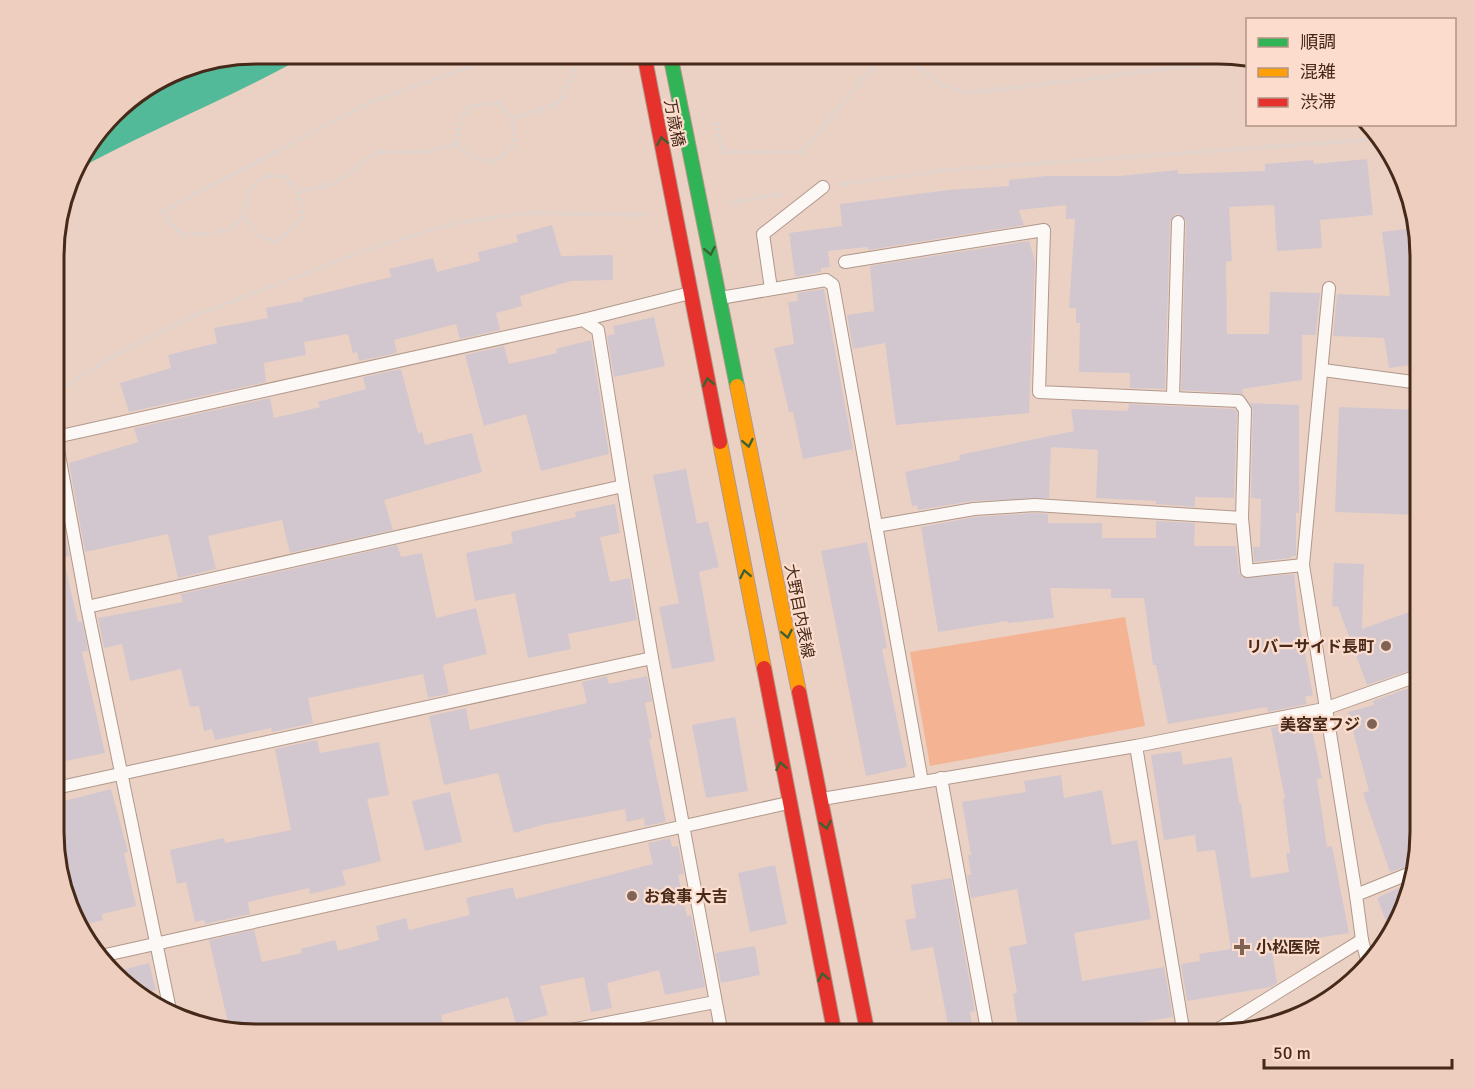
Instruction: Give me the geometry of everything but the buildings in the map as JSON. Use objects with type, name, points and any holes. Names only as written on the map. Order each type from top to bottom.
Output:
[{"type":"main road","name":"万歳橋","points":[[646,64],[676,216]]},
{"type":"main road","name":"万歳橋","points":[[672,64],[701,201]]},
{"type":"main road","name":"大野目内表線","points":[[701,201],[866,1024]]},
{"type":"main road","points":[[676,216],[788,803],[833,1024]]},
{"type":"lane","points":[[771,289],[763,234],[823,187]]},
{"type":"lane","points":[[1173,397],[1178,222]]},
{"type":"lane","points":[[845,262],[1044,230],[1039,392],[1239,401],[1245,410],[1242,518],[1247,571],[1303,565]]},
{"type":"lane","points":[[719,298],[826,280],[833,285],[922,782]]},
{"type":"lane","points":[[1329,288],[1303,565],[1324,709],[1366,954]]},
{"type":"lane","points":[[64,436],[583,320],[691,293]]},
{"type":"lane","points":[[583,320],[597,330],[652,658],[720,1024]]},
{"type":"lane","points":[[1323,370],[1409,382]]},
{"type":"lane","points":[[64,484],[119,773],[168,1003]]},
{"type":"lane","points":[[87,607],[623,486]]},
{"type":"lane","points":[[876,526],[974,509],[1035,505],[1242,518]]},
{"type":"lane","points":[[65,786],[652,658]]},
{"type":"lane","points":[[821,799],[1136,746],[1324,709],[1409,679]]},
{"type":"lane","points":[[1136,746],[1182,1024]]},
{"type":"lane","points":[[941,778],[986,1024]]},
{"type":"lane","points":[[109,954],[788,803]]},
{"type":"lane","points":[[1356,895],[1405,875]]},
{"type":"lane","points":[[1227,1024],[1362,940]]},
{"type":"lane","points":[[602,1024],[715,1002]]},
{"type":"path","points":[[244,216],[258,234],[276,242],[303,218],[298,192],[285,176],[266,176],[248,192],[244,216],[231,228],[204,235],[180,234],[163,211],[370,102],[478,64]]},
{"type":"path","points":[[512,118],[557,105],[570,85],[572,64]]},
{"type":"path","points":[[715,119],[723,152],[802,152],[875,65]]},
{"type":"path","points":[[916,65],[942,85],[969,93],[1200,65]]},
{"type":"path","points":[[498,103],[512,118],[514,144],[496,162],[476,159],[457,144],[459,120],[471,106],[498,103]]},
{"type":"path","points":[[823,187],[945,170],[1369,139]]},
{"type":"path","points":[[298,192],[333,184],[378,152],[428,152],[457,144]]},
{"type":"path","points":[[701,201],[790,193]]},
{"type":"path","points":[[64,387],[118,354],[186,320],[369,249],[454,223],[529,213],[676,216]]},
{"type":"shaded area","points":[[291,64],[251,85],[88,164],[112,130],[130,112],[160,90],[183,79],[231,66]]},
{"type":"shaded area","points":[[1125,617],[1145,726],[930,766],[910,652]]},
{"type":"traffic: fast","points":[[672,64],[737,386]]},
{"type":"traffic: slow","points":[[737,386],[799,692]]},
{"type":"traffic: slow","points":[[720,442],[764,668]]},
{"type":"traffic: jam","points":[[646,64],[720,442]]},
{"type":"traffic: jam","points":[[764,668],[833,1024]]},
{"type":"traffic: jam","points":[[799,692],[866,1024]]},
{"type":"place","name":"リバーサイド長町","points":[[1386,646]]},
{"type":"place","name":"美容室フジ","points":[[1372,724]]},
{"type":"place","name":"お食事 大吉","points":[[632,896]]},
{"type":"place","name":"小松医院","points":[[1242,947]]}]
